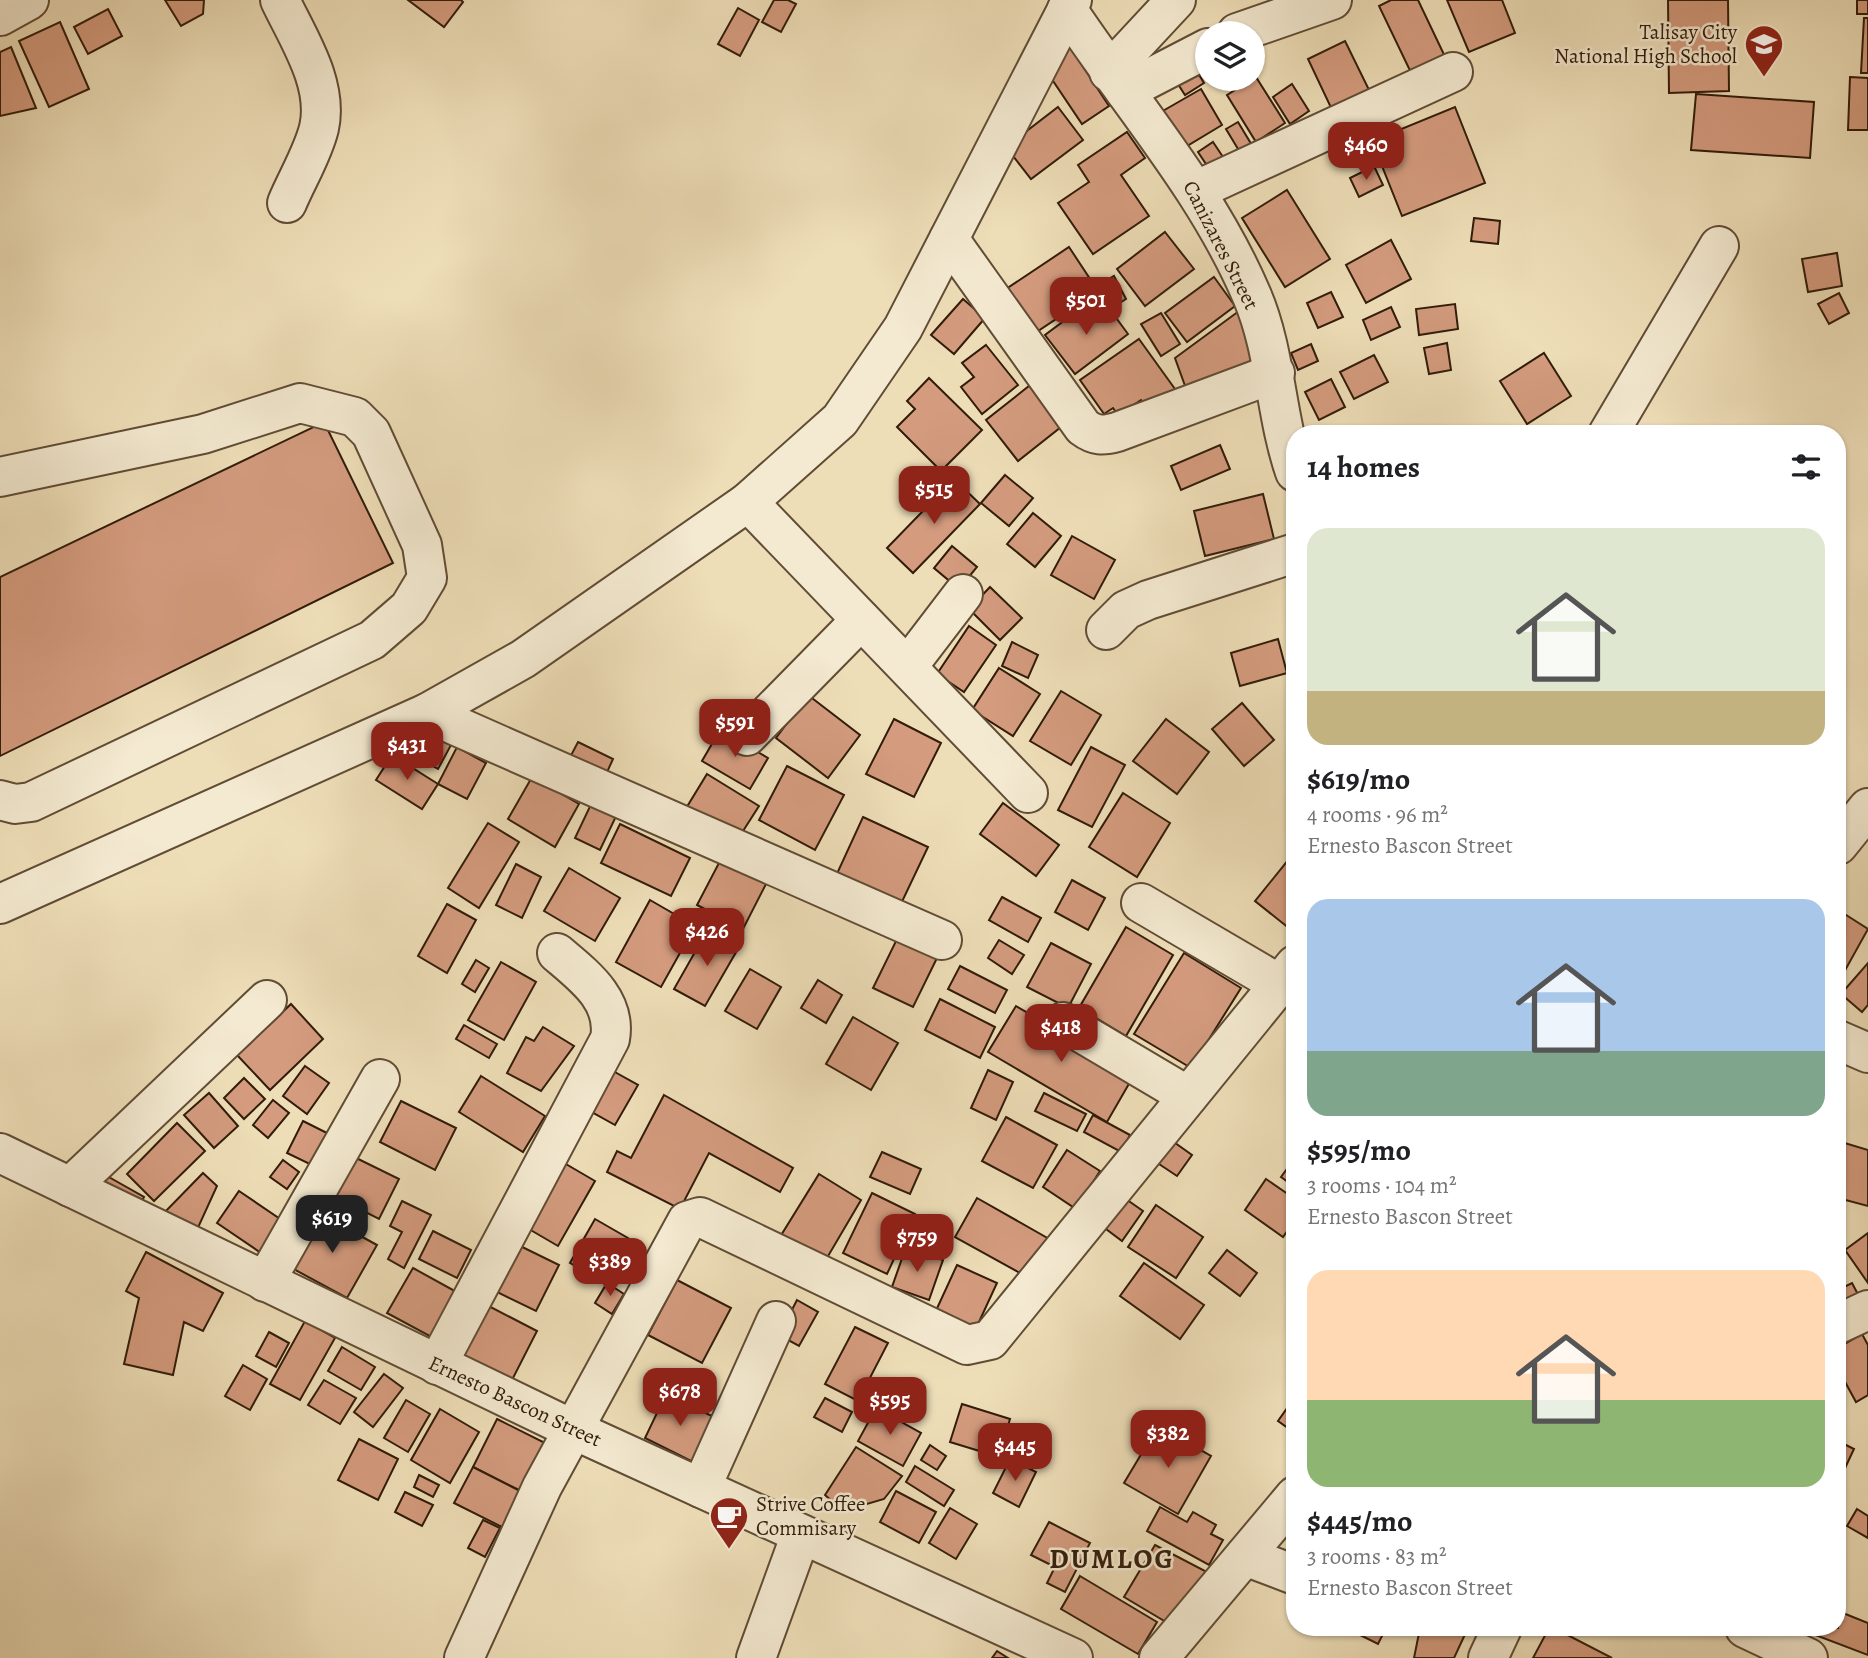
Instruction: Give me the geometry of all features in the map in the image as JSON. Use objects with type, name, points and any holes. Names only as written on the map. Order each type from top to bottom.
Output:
[{"type":"street","points":[[0,16],[29,0]]},
{"type":"street","points":[[280,0],[316,79],[321,105],[318,129],[287,203]]},
{"type":"street","points":[[1117,82],[1176,0]]},
{"type":"street","points":[[1265,23],[1332,0]]},
{"type":"street","points":[[0,904],[427,713],[523,659],[748,502],[840,420],[903,328],[1070,5]]},
{"type":"street","name":"Canizares Street","points":[[1070,5],[1117,82],[1197,190],[1252,297],[1275,373],[1286,440]]},
{"type":"street","points":[[1117,82],[1195,53]]},
{"type":"street","points":[[1197,190],[1453,72]]},
{"type":"street","points":[[949,239],[1083,427],[1091,433],[1103,436],[1117,432],[1275,373]]},
{"type":"street","points":[[1613,425],[1719,246]]},
{"type":"street","points":[[0,477],[203,433],[300,403],[337,411],[355,417],[371,433],[422,545],[427,578],[409,608],[372,640],[31,802],[15,804],[0,800]]},
{"type":"street","points":[[748,502],[1028,793]]},
{"type":"street","points":[[1106,630],[1126,610],[1148,600],[1286,556]]},
{"type":"street","points":[[908,666],[963,594]]},
{"type":"street","points":[[747,736],[861,620]]},
{"type":"street","points":[[427,713],[942,940]]},
{"type":"street","points":[[1846,836],[1868,808]]},
{"type":"street","points":[[1846,849],[1868,857]]},
{"type":"street","points":[[1141,903],[1286,974]]},
{"type":"street","points":[[437,1365],[610,1039],[610,1012],[602,998],[591,983],[557,953]]},
{"type":"street","points":[[464,1658],[542,1487],[687,1221],[700,1217],[967,1345],[990,1340],[1286,975]]},
{"type":"street","points":[[71,1187],[267,1000]]},
{"type":"street","points":[[1063,1022],[1188,1096]]},
{"type":"street","points":[[1846,1043],[1868,1053]]},
{"type":"street","points":[[265,1282],[380,1080]]},
{"type":"street","name":"Ernesto Bascon Street","points":[[0,1153],[574,1430],[1073,1658]]},
{"type":"street","points":[[1846,1320],[1868,1310]]},
{"type":"street","points":[[701,1488],[776,1321]]},
{"type":"street","points":[[1159,1658],[1286,1507]]},
{"type":"street","points":[[756,1658],[801,1534]]},
{"type":"street","points":[[1245,1556],[1286,1572]]},
{"type":"street","points":[[1488,1658],[1498,1636]]},
{"type":"street","points":[[1762,1636],[1808,1658]]},
{"type":"building","points":[[165,0],[204,0],[203,14],[181,26]]},
{"type":"building","points":[[408,0],[461,0],[463,2],[444,27]]},
{"type":"building","points":[[774,0],[788,0],[796,4],[781,32],[762,22]]},
{"type":"building","points":[[1391,0],[1418,0],[1449,65],[1415,81],[1379,6]]},
{"type":"building","points":[[1447,0],[1502,0],[1515,33],[1469,52]]},
{"type":"building","points":[[1668,0],[1728,0],[1729,91],[1669,93]]},
{"type":"building","points":[[1857,0],[1868,0],[1868,14],[1857,14]]},
{"type":"building","points":[[738,8],[759,20],[740,56],[718,44]]},
{"type":"building","points":[[108,9],[122,36],[88,54],[74,27]]},
{"type":"building","points":[[1864,18],[1868,18],[1868,73],[1861,73]]},
{"type":"building","points":[[60,22],[89,89],[49,107],[19,41]]},
{"type":"building","points":[[1345,41],[1372,96],[1334,114],[1308,59]]},
{"type":"building","points":[[11,47],[36,108],[0,116],[0,52]]},
{"type":"building","points":[[1070,47],[1109,106],[1082,124],[1043,66]]},
{"type":"building","points":[[1195,68],[1195,89],[1185,95],[1176,81]]},
{"type":"building","points":[[1850,77],[1868,78],[1868,130],[1848,130]]},
{"type":"building","points":[[1292,84],[1309,111],[1290,124],[1273,97]]},
{"type":"building","points":[[1198,91],[1202,91],[1222,125],[1182,149],[1161,112]]},
{"type":"building","points":[[1233,91],[1265,91],[1285,123],[1256,142],[1227,95]]},
{"type":"building","points":[[1696,94],[1814,102],[1810,158],[1691,150]]},
{"type":"building","points":[[1058,107],[1083,140],[1031,179],[1006,147]]},
{"type":"building","points":[[1455,107],[1485,183],[1402,216],[1372,141]]},
{"type":"building","points":[[1238,122],[1253,147],[1241,154],[1226,129]]},
{"type":"building","points":[[1127,132],[1145,158],[1121,175],[1149,216],[1093,254],[1058,203],[1089,182],[1078,165]]},
{"type":"building","points":[[1213,142],[1225,160],[1210,170],[1198,152]]},
{"type":"building","points":[[1374,166],[1383,185],[1359,197],[1350,178]]},
{"type":"building","points":[[1287,190],[1330,259],[1285,287],[1242,218]]},
{"type":"building","points":[[1474,218],[1500,221],[1498,244],[1471,241]]},
{"type":"building","points":[[1165,232],[1194,269],[1145,306],[1117,269]]},
{"type":"building","points":[[1391,240],[1411,279],[1366,303],[1346,265]]},
{"type":"building","points":[[1069,247],[1098,291],[1035,333],[1006,289]]},
{"type":"building","points":[[1837,253],[1842,286],[1808,292],[1802,259]]},
{"type":"building","points":[[1114,276],[1126,299],[1113,307],[1100,284]]},
{"type":"building","points":[[1214,277],[1235,306],[1187,342],[1165,313]]},
{"type":"building","points":[[1331,292],[1343,317],[1318,328],[1307,303]]},
{"type":"building","points":[[1839,293],[1849,313],[1829,324],[1818,304]]},
{"type":"building","points":[[963,299],[985,318],[954,354],[931,335]]},
{"type":"building","points":[[1455,304],[1458,329],[1419,335],[1416,309]]},
{"type":"building","points":[[1084,306],[1093,318],[1108,307],[1128,334],[1075,374],[1045,335]]},
{"type":"building","points":[[1391,307],[1400,327],[1371,340],[1363,320]]},
{"type":"building","points":[[1239,311],[1260,366],[1188,394],[1175,358]]},
{"type":"building","points":[[1161,313],[1180,344],[1161,356],[1141,324]]},
{"type":"building","points":[[1139,339],[1180,396],[1152,415],[1141,400],[1118,415],[1113,408],[1104,414],[1080,380]]},
{"type":"building","points":[[1447,343],[1451,370],[1429,374],[1424,348]]},
{"type":"building","points":[[1311,344],[1318,361],[1298,370],[1291,353]]},
{"type":"building","points":[[986,345],[1018,385],[982,414],[961,387],[974,377],[962,363]]},
{"type":"building","points":[[1544,353],[1571,396],[1527,424],[1500,381]]},
{"type":"building","points":[[1374,355],[1388,382],[1354,399],[1340,372]]},
{"type":"building","points":[[929,378],[982,430],[941,471],[897,427],[915,409],[907,401]]},
{"type":"building","points":[[1331,379],[1345,407],[1319,420],[1305,392]]},
{"type":"building","points":[[1034,382],[1066,423],[1018,461],[986,420]]},
{"type":"building","points":[[324,422],[393,563],[0,756],[0,577]]},
{"type":"building","points":[[1220,445],[1230,469],[1181,490],[1171,466]]},
{"type":"building","points":[[1005,475],[1033,498],[1009,526],[981,503]]},
{"type":"building","points":[[954,479],[980,504],[913,573],[887,548]]},
{"type":"building","points":[[1263,494],[1274,539],[1205,556],[1194,511]]},
{"type":"building","points":[[1033,513],[1061,536],[1035,567],[1007,544]]},
{"type":"building","points":[[1072,536],[1115,560],[1094,599],[1051,575]]},
{"type":"building","points":[[952,546],[977,567],[959,589],[934,568]]},
{"type":"building","points":[[990,587],[1022,618],[1000,640],[969,609]]},
{"type":"building","points":[[969,626],[996,645],[964,692],[937,674]]},
{"type":"building","points":[[1278,639],[1286,673],[1240,686],[1231,653]]},
{"type":"building","points":[[1012,642],[1038,655],[1028,678],[1002,666]]},
{"type":"building","points":[[999,668],[1040,694],[1013,736],[972,710]]},
{"type":"building","points":[[1061,691],[1101,715],[1071,765],[1030,741]]},
{"type":"building","points":[[808,695],[860,735],[828,778],[776,738]]},
{"type":"building","points":[[1242,703],[1274,740],[1244,766],[1212,729]]},
{"type":"building","points":[[894,719],[941,743],[914,797],[866,774]]},
{"type":"building","points":[[1166,719],[1209,752],[1177,794],[1133,761]]},
{"type":"building","points":[[720,730],[768,758],[750,789],[702,761]]},
{"type":"building","points":[[431,734],[451,745],[438,769],[418,758]]},
{"type":"building","points":[[578,742],[613,759],[603,781],[567,763]]},
{"type":"building","points":[[457,747],[486,763],[467,799],[438,784]]},
{"type":"building","points":[[1091,747],[1125,765],[1092,827],[1058,810]]},
{"type":"building","points":[[392,755],[438,784],[422,809],[376,780]]},
{"type":"building","points":[[787,766],[844,795],[815,850],[759,820]]},
{"type":"building","points":[[707,774],[759,806],[736,842],[685,810]]},
{"type":"building","points":[[532,777],[579,804],[555,847],[508,819]]},
{"type":"building","points":[[1123,793],[1170,823],[1137,877],[1089,847]]},
{"type":"building","points":[[594,798],[619,810],[600,850],[575,838]]},
{"type":"building","points":[[1003,803],[1059,845],[1036,876],[980,834]]},
{"type":"building","points":[[863,817],[928,847],[899,908],[835,878]]},
{"type":"building","points":[[488,823],[519,842],[479,908],[448,888]]},
{"type":"building","points":[[620,824],[690,858],[671,896],[601,863]]},
{"type":"building","points":[[720,861],[766,884],[743,929],[697,905]]},
{"type":"building","points":[[1286,863],[1286,926],[1255,901]]},
{"type":"building","points":[[516,864],[541,877],[522,918],[496,905]]},
{"type":"building","points":[[569,868],[620,898],[595,941],[544,911]]},
{"type":"building","points":[[1072,880],[1105,898],[1088,930],[1055,912]]},
{"type":"building","points":[[1002,897],[1041,918],[1028,942],[989,920]]},
{"type":"building","points":[[650,900],[695,926],[661,987],[616,962]]},
{"type":"building","points":[[447,904],[476,920],[447,973],[418,956]]},
{"type":"building","points":[[1846,915],[1868,929],[1846,969]]},
{"type":"building","points":[[1126,927],[1173,955],[1126,1036],[1079,1008]]},
{"type":"building","points":[[708,929],[739,947],[705,1006],[674,989]]},
{"type":"building","points":[[898,937],[938,956],[913,1007],[873,988]]},
{"type":"building","points":[[999,940],[1024,955],[1012,974],[988,958]]},
{"type":"building","points":[[1051,943],[1091,964],[1068,1008],[1027,987]]},
{"type":"building","points":[[1184,953],[1241,988],[1191,1068],[1134,1034]]},
{"type":"building","points":[[476,960],[489,968],[475,992],[462,984]]},
{"type":"building","points":[[501,962],[536,982],[504,1040],[468,1020]]},
{"type":"building","points":[[1868,963],[1868,1005],[1862,1012],[1846,998],[1846,988]]},
{"type":"building","points":[[960,966],[1007,990],[995,1013],[948,989]]},
{"type":"building","points":[[750,969],[781,987],[757,1029],[725,1011]]},
{"type":"building","points":[[818,980],[842,995],[826,1023],[801,1008]]},
{"type":"building","points":[[940,999],[995,1027],[980,1058],[925,1030]]},
{"type":"building","points":[[291,1004],[323,1039],[270,1090],[237,1055]]},
{"type":"building","points":[[1016,1006],[1134,1075],[1107,1122],[988,1052]]},
{"type":"building","points":[[853,1017],[898,1043],[871,1090],[826,1064]]},
{"type":"building","points":[[464,1025],[497,1044],[489,1058],[456,1039]]},
{"type":"building","points":[[543,1027],[574,1046],[541,1091],[507,1073],[526,1037],[534,1041]]},
{"type":"building","points":[[305,1066],[329,1083],[307,1114],[283,1096]]},
{"type":"building","points":[[988,1070],[1013,1082],[996,1120],[971,1108]]},
{"type":"building","points":[[613,1071],[638,1085],[615,1125],[590,1111]]},
{"type":"building","points":[[481,1076],[545,1116],[523,1152],[459,1112]]},
{"type":"building","points":[[244,1078],[265,1099],[244,1119],[224,1098]]},
{"type":"building","points":[[209,1093],[238,1126],[214,1148],[184,1115]]},
{"type":"building","points":[[1044,1093],[1086,1114],[1077,1131],[1035,1111]]},
{"type":"building","points":[[664,1095],[793,1168],[780,1192],[709,1153],[680,1209],[607,1172],[617,1151],[631,1158]]},
{"type":"building","points":[[273,1100],[289,1113],[268,1138],[253,1125]]},
{"type":"building","points":[[401,1101],[456,1128],[435,1170],[380,1142]]},
{"type":"building","points":[[1093,1115],[1130,1135],[1121,1152],[1084,1132]]},
{"type":"building","points":[[1006,1117],[1057,1145],[1033,1188],[982,1161]]},
{"type":"building","points":[[303,1121],[333,1136],[318,1168],[287,1153]]},
{"type":"building","points":[[177,1123],[205,1151],[154,1201],[127,1174]]},
{"type":"building","points":[[1171,1140],[1192,1155],[1177,1176],[1156,1162]]},
{"type":"building","points":[[1846,1143],[1868,1150],[1868,1206],[1846,1200]]},
{"type":"building","points":[[1067,1150],[1100,1171],[1076,1209],[1043,1187]]},
{"type":"building","points":[[882,1152],[921,1169],[910,1194],[870,1177]]},
{"type":"building","points":[[346,1153],[399,1179],[379,1219],[326,1192]]},
{"type":"building","points":[[283,1160],[299,1172],[287,1189],[270,1177]]},
{"type":"building","points":[[559,1160],[595,1181],[558,1246],[522,1225]]},
{"type":"building","points":[[203,1173],[217,1186],[196,1232],[162,1215]]},
{"type":"building","points":[[819,1174],[861,1200],[824,1263],[780,1237]]},
{"type":"building","points":[[107,1176],[144,1197],[137,1211],[100,1190]]},
{"type":"building","points":[[1266,1179],[1286,1193],[1286,1233],[1283,1237],[1245,1210]]},
{"type":"building","points":[[239,1191],[286,1223],[264,1255],[217,1223]]},
{"type":"building","points":[[872,1193],[915,1214],[887,1274],[843,1253]]},
{"type":"building","points":[[1123,1197],[1143,1211],[1122,1241],[1102,1226]]},
{"type":"building","points":[[977,1198],[1051,1240],[1029,1278],[955,1237]]},
{"type":"building","points":[[402,1201],[431,1215],[404,1268],[388,1259],[402,1232],[390,1226]]},
{"type":"building","points":[[1156,1205],[1203,1237],[1176,1278],[1128,1247]]},
{"type":"building","points":[[317,1212],[377,1245],[347,1298],[288,1266]]},
{"type":"building","points":[[595,1219],[628,1238],[603,1282],[570,1263]]},
{"type":"building","points":[[433,1231],[471,1250],[457,1278],[419,1259]]},
{"type":"building","points":[[1868,1233],[1868,1283],[1846,1251]]},
{"type":"building","points":[[510,1241],[559,1265],[536,1311],[487,1287]]},
{"type":"building","points":[[906,1247],[943,1260],[929,1300],[892,1287]]},
{"type":"building","points":[[1227,1250],[1257,1273],[1240,1296],[1209,1273]]},
{"type":"building","points":[[146,1252],[223,1293],[203,1331],[184,1322],[173,1375],[124,1364],[139,1298],[126,1291]]},
{"type":"building","points":[[1144,1263],[1204,1305],[1180,1339],[1120,1296]]},
{"type":"building","points":[[957,1265],[997,1283],[973,1335],[933,1317]]},
{"type":"building","points":[[413,1268],[462,1295],[437,1340],[387,1313]]},
{"type":"building","points":[[677,1280],[731,1308],[702,1363],[648,1335]]},
{"type":"building","points":[[607,1283],[624,1294],[612,1314],[595,1303]]},
{"type":"building","points":[[1852,1283],[1862,1302],[1846,1310],[1846,1286]]},
{"type":"building","points":[[797,1300],[818,1312],[799,1346],[779,1335]]},
{"type":"building","points":[[479,1301],[537,1331],[511,1382],[452,1352]]},
{"type":"building","points":[[305,1321],[335,1338],[300,1400],[270,1384]]},
{"type":"building","points":[[855,1327],[888,1343],[858,1401],[825,1384]]},
{"type":"building","points":[[269,1332],[289,1343],[276,1367],[256,1356]]},
{"type":"building","points":[[1862,1334],[1868,1345],[1868,1395],[1856,1402],[1846,1384],[1846,1343]]},
{"type":"building","points":[[342,1347],[375,1367],[361,1390],[328,1371]]},
{"type":"building","points":[[243,1365],[267,1379],[250,1410],[225,1396]]},
{"type":"building","points":[[384,1374],[403,1388],[373,1427],[354,1412]]},
{"type":"building","points":[[324,1380],[356,1398],[340,1424],[308,1405]]},
{"type":"building","points":[[891,1381],[922,1399],[912,1418],[880,1400]]},
{"type":"building","points":[[666,1394],[714,1417],[693,1462],[645,1438]]},
{"type":"building","points":[[825,1398],[852,1412],[842,1432],[814,1417]]},
{"type":"building","points":[[406,1400],[430,1414],[408,1452],[384,1438]]},
{"type":"building","points":[[962,1404],[1010,1419],[999,1457],[950,1442]]},
{"type":"building","points":[[876,1408],[921,1433],[903,1466],[858,1441]]},
{"type":"building","points":[[440,1409],[479,1432],[450,1483],[411,1460]]},
{"type":"building","points":[[1286,1410],[1286,1427],[1278,1421]]},
{"type":"building","points":[[497,1419],[549,1445],[525,1493],[473,1467]]},
{"type":"building","points":[[1158,1426],[1211,1456],[1178,1514],[1124,1483]]},
{"type":"building","points":[[359,1439],[398,1459],[378,1500],[338,1480]]},
{"type":"building","points":[[930,1445],[946,1456],[937,1470],[921,1460]]},
{"type":"building","points":[[1846,1445],[1854,1449],[1846,1466]]},
{"type":"building","points":[[856,1447],[902,1476],[884,1499],[850,1509],[833,1502],[825,1495]]},
{"type":"building","points":[[1010,1459],[1036,1472],[1019,1507],[993,1493]]},
{"type":"building","points":[[915,1466],[954,1490],[944,1506],[906,1482]]},
{"type":"building","points":[[473,1467],[522,1492],[504,1528],[454,1503]]},
{"type":"building","points":[[419,1475],[439,1485],[433,1497],[414,1487]]},
{"type":"building","points":[[896,1491],[936,1512],[919,1543],[880,1522]]},
{"type":"building","points":[[405,1492],[433,1505],[422,1526],[395,1512]]},
{"type":"building","points":[[1160,1507],[1187,1522],[1193,1512],[1216,1525],[1211,1534],[1223,1540],[1209,1565],[1147,1531]]},
{"type":"building","points":[[950,1508],[977,1524],[956,1559],[929,1543]]},
{"type":"building","points":[[1857,1509],[1868,1516],[1868,1538],[1847,1526]]},
{"type":"building","points":[[483,1520],[500,1528],[485,1557],[468,1548]]},
{"type":"building","points":[[1049,1522],[1090,1543],[1065,1592],[1047,1583],[1055,1567],[1031,1555]]},
{"type":"building","points":[[1155,1545],[1207,1572],[1166,1622],[1124,1597]]},
{"type":"building","points":[[1080,1576],[1157,1622],[1138,1654],[1061,1609]]},
{"type":"building","points":[[1846,1614],[1868,1623],[1868,1655],[1818,1636],[1846,1636]]},
{"type":"building","points":[[1362,1636],[1382,1636],[1378,1644]]},
{"type":"building","points":[[1418,1636],[1464,1636],[1454,1658],[1414,1658]]},
{"type":"building","points":[[1545,1636],[1569,1636],[1612,1658],[1533,1658]]},
{"type":"building","points":[[997,1651],[1008,1658],[992,1658]]},
{"type":"place","name":"Talisay City National High School","points":[[1764,78]]},
{"type":"place","name":"Strive Coffee Commisary","points":[[729,1550]]},
{"type":"district","name":"DUMLOG","points":[[1112,1558]]}]
